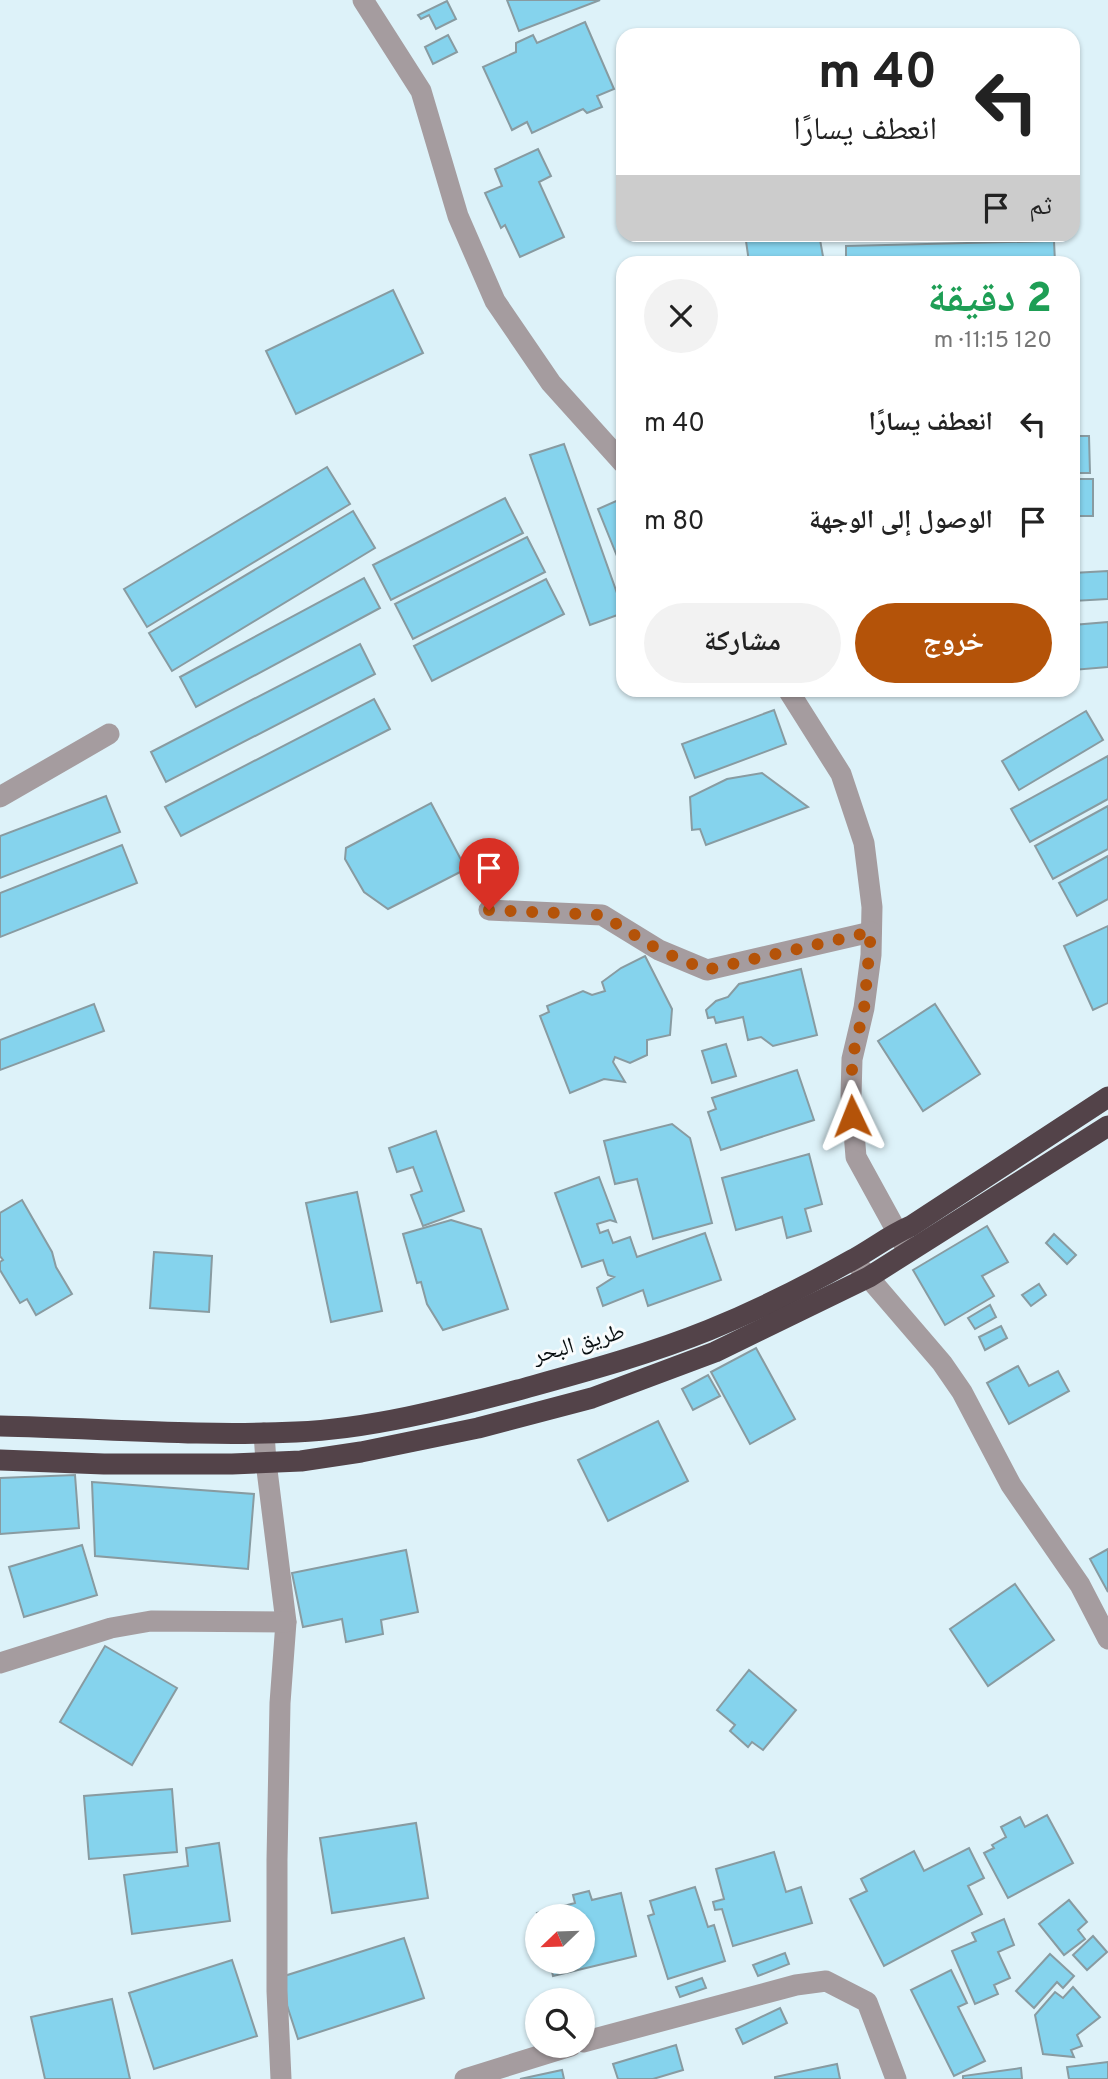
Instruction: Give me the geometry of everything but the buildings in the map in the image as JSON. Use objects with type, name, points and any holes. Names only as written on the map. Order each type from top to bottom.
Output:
[{"type":"highway","name":"طريق البحر","points":[[0,1426],[298,1432],[417,1414],[624,1361],[709,1330],[853,1260],[896,1232],[911,1226],[1108,1097]]},
{"type":"highway","points":[[0,1460],[104,1464],[300,1461],[361,1452],[478,1428],[593,1398],[715,1352],[869,1277],[1108,1126]]},
{"type":"street","points":[[363,0],[421,91],[458,216],[495,301],[551,383],[616,455]]},
{"type":"street","points":[[792,697],[841,774],[864,843],[872,907],[864,1009],[852,1059],[851,1096],[856,1157],[909,1253]]},
{"type":"street","points":[[0,797],[109,734]]},
{"type":"street","points":[[489,910],[602,915],[659,950],[706,970],[871,932]]},
{"type":"street","points":[[853,1260],[917,1331],[955,1382],[1011,1485],[1080,1585],[1108,1639]]},
{"type":"street","points":[[264,1433],[286,1622],[280,1703],[278,1860],[277,1991],[281,2079]]},
{"type":"street","points":[[0,1663],[111,1628],[151,1621],[286,1622]]},
{"type":"street","points":[[595,2039],[796,1984],[825,1982],[867,2002],[896,2079]]},
{"type":"street","points":[[465,2079],[532,2058]]},
{"type":"route","points":[[489,910],[602,915],[659,950],[706,970],[871,932],[864,1009],[852,1059],[852,1116]]}]
